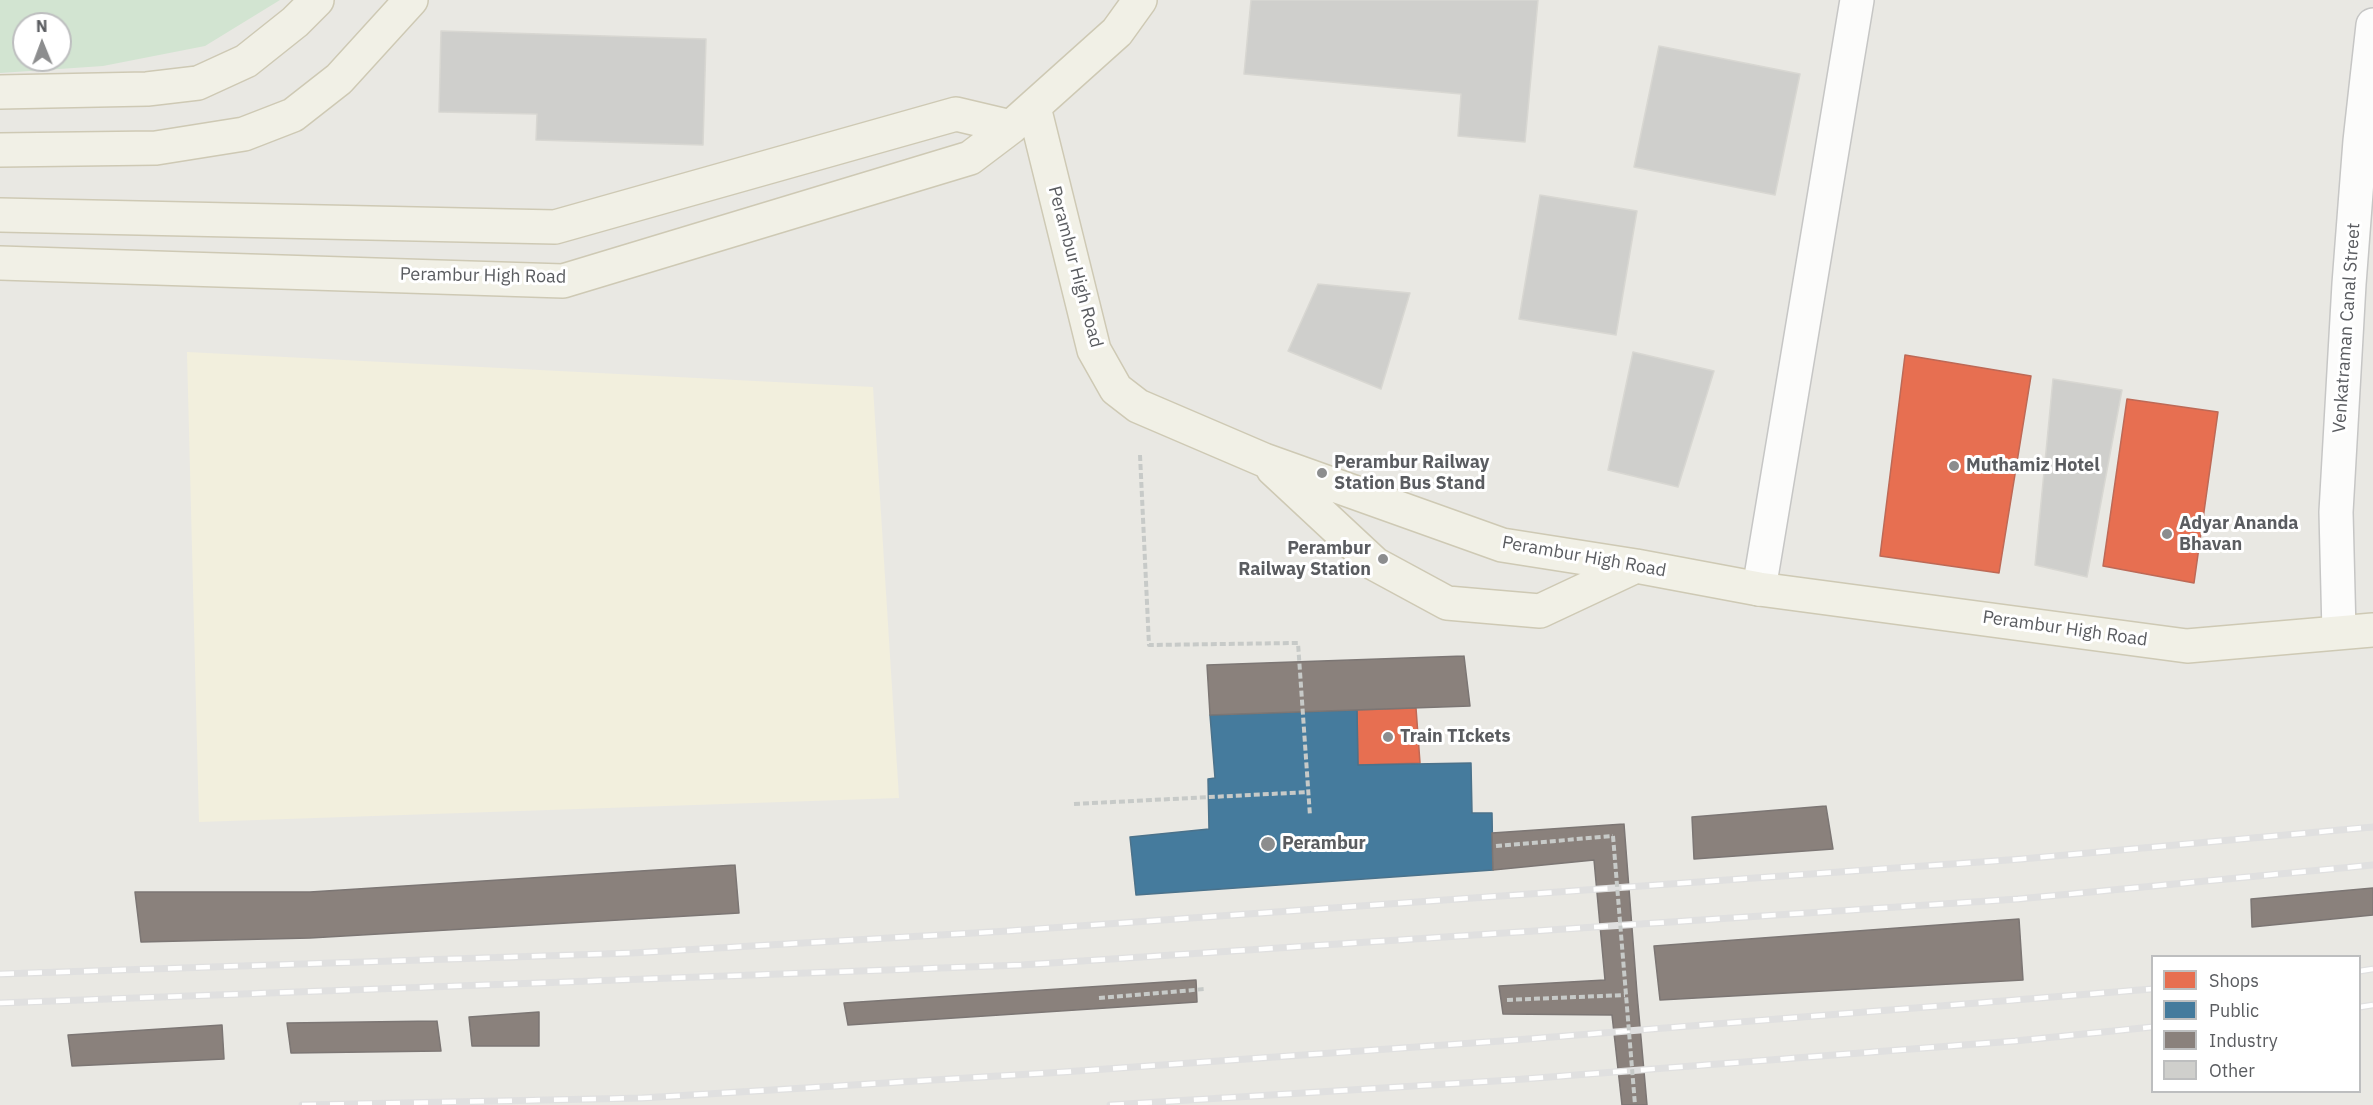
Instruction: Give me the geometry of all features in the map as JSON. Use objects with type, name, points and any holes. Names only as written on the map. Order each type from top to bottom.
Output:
[{"type":"main road","points":[[0,92],[147,89],[198,83],[246,61],[317,0]]},
{"type":"main road","points":[[0,150],[156,148],[244,135],[293,115],[339,79],[411,0]]},
{"type":"main road","points":[[1111,0],[1117,32]]},
{"type":"main road","points":[[0,215],[555,227],[956,114],[1022,117],[1117,32],[1140,0]]},
{"type":"main road","name":"Perambur High Road","points":[[0,263],[563,281],[970,158],[1022,117],[1094,350],[1116,389],[1138,406],[1264,460],[1502,545],[1636,566],[1759,589],[2187,646],[2373,630]]},
{"type":"main road","points":[[1264,460],[1375,564],[1448,603],[1540,611],[1636,566]]},
{"type":"street","points":[[1759,589],[1857,0]]},
{"type":"street","name":"Venkatraman Canal Street","points":[[2339,632],[2336,512],[2349,284],[2367,141],[2373,25]]},
{"type":"path","points":[[1138,406],[1149,645],[1298,643],[1311,816]]},
{"type":"path","points":[[1074,804],[1309,792]]},
{"type":"path","points":[[1496,846],[1613,836],[1635,1105]]},
{"type":"path","points":[[1099,998],[1205,989]]},
{"type":"path","points":[[1507,1000],[1625,995]]},
{"type":"shaded area","points":[[187,352],[873,387],[899,798],[199,822]]},
{"type":"green space","points":[[0,0],[280,0],[205,46],[103,66],[72,68],[72,12],[12,12],[12,72],[15,72],[0,73]]},
{"type":"building: Shops","name":"Muthamiz Hotel","points":[[1905,355],[2031,376],[1999,573],[1880,556]]},
{"type":"building: Shops","points":[[2127,399],[2218,412],[2194,583],[2103,566]]},
{"type":"building: Shops","name":"Train TIckets","points":[[1416,708],[1420,763],[1358,765],[1357,710]]},
{"type":"building: Public","points":[[1357,710],[1358,765],[1471,763],[1472,813],[1492,813],[1493,870],[1136,895],[1130,837],[1209,829],[1208,779],[1215,778],[1210,715]]},
{"type":"building: Industry","points":[[1464,656],[1470,706],[1210,715],[1207,665]]},
{"type":"building: Industry","points":[[1826,806],[1833,849],[1694,859],[1692,817]]},
{"type":"building: Industry","points":[[1624,824],[1647,1105],[1622,1105],[1612,1015],[1503,1014],[1499,986],[1605,980],[1594,860],[1493,870],[1492,833]]},
{"type":"building: Industry","points":[[735,865],[739,913],[310,938],[141,942],[135,892],[310,892]]},
{"type":"building: Industry","points":[[2373,888],[2373,915],[2252,927],[2251,899]]},
{"type":"building: Industry","points":[[2019,919],[2023,980],[1660,1000],[1654,946]]},
{"type":"building: Industry","points":[[1196,980],[1197,1002],[848,1025],[844,1003]]},
{"type":"building: Industry","points":[[539,1012],[539,1046],[472,1046],[469,1017]]},
{"type":"building: Industry","points":[[437,1021],[441,1051],[291,1053],[287,1023]]},
{"type":"building: Industry","points":[[222,1025],[224,1059],[72,1066],[68,1035]]},
{"type":"building: Other","points":[[1251,0],[1538,0],[1525,142],[1458,136],[1461,94],[1244,74]]},
{"type":"building: Other","points":[[441,31],[706,39],[703,145],[536,140],[537,114],[439,112]]},
{"type":"building: Other","points":[[1659,46],[1800,74],[1775,195],[1634,167]]},
{"type":"building: Other","points":[[1540,195],[1637,211],[1616,335],[1519,319]]},
{"type":"building: Other","points":[[1318,284],[1410,293],[1381,389],[1288,351]]},
{"type":"building: Other","points":[[1633,352],[1714,371],[1678,487],[1608,470]]},
{"type":"building: Other","points":[[2053,379],[2122,390],[2087,577],[2035,565]]},
{"type":"railway","points":[[0,974],[632,953],[1008,931],[2022,859],[2373,827]]},
{"type":"railway","points":[[0,1003],[1021,965],[2018,899],[2373,865]]},
{"type":"railway","points":[[2361,971],[2373,969]]},
{"type":"railway","points":[[302,1105],[642,1098],[1063,1072],[1515,1040],[2151,989]]},
{"type":"railway","points":[[2361,1007],[2373,1005]]},
{"type":"railway","points":[[1110,1105],[1511,1080],[2015,1041],[2151,1027]]},
{"type":"place","name":"Muthamiz Hotel","points":[[1954,466]]},
{"type":"place","name":"Perambur Railway Station Bus Stand","points":[[1322,473]]},
{"type":"place","name":"Adyar Ananda Bhavan","points":[[2167,534]]},
{"type":"place","name":"Perambur Railway Station","points":[[1383,559]]},
{"type":"place","name":"Train TIckets","points":[[1388,737]]},
{"type":"place","name":"Perambur","points":[[1268,844]]}]
